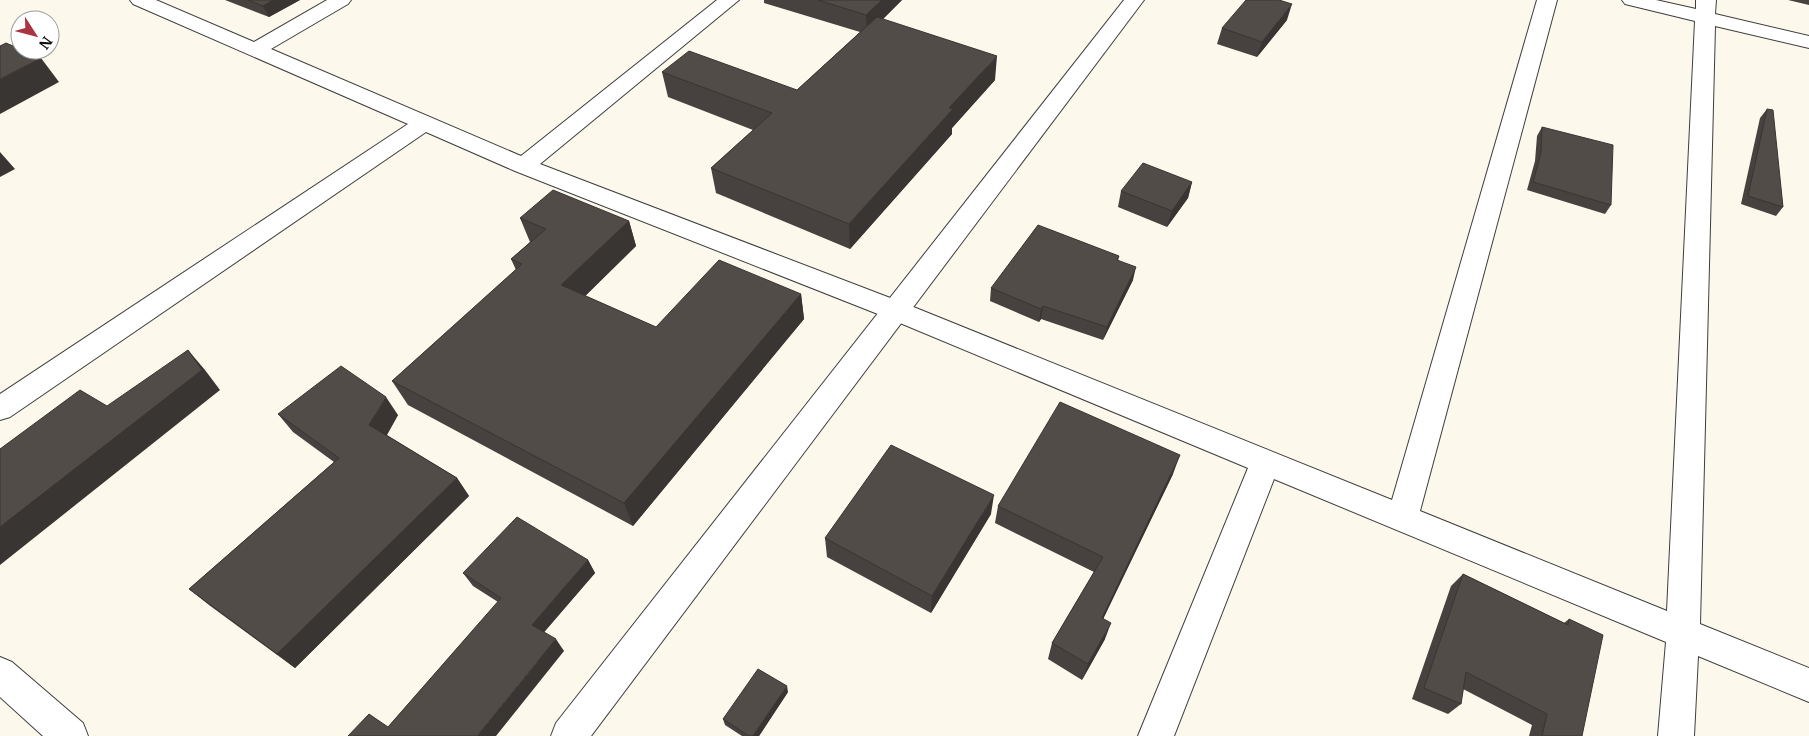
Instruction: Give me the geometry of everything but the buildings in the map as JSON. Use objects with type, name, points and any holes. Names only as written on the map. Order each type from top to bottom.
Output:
[{"type":"street","points":[[140,0],[522,166],[897,312],[1809,685]]},
{"type":"street","points":[[255,50],[341,0]]},
{"type":"street","points":[[522,166],[729,0]]},
{"type":"street","points":[[569,736],[897,312],[1134,0]]},
{"type":"street","points":[[1402,519],[1547,0]]},
{"type":"street","points":[[1632,0],[1706,9],[1809,42]]},
{"type":"street","points":[[1676,736],[1683,633],[1706,9]]},
{"type":"street","points":[[0,409],[425,123]]},
{"type":"street","points":[[1156,736],[1265,463]]},
{"type":"street","points":[[0,674],[70,736]]}]
